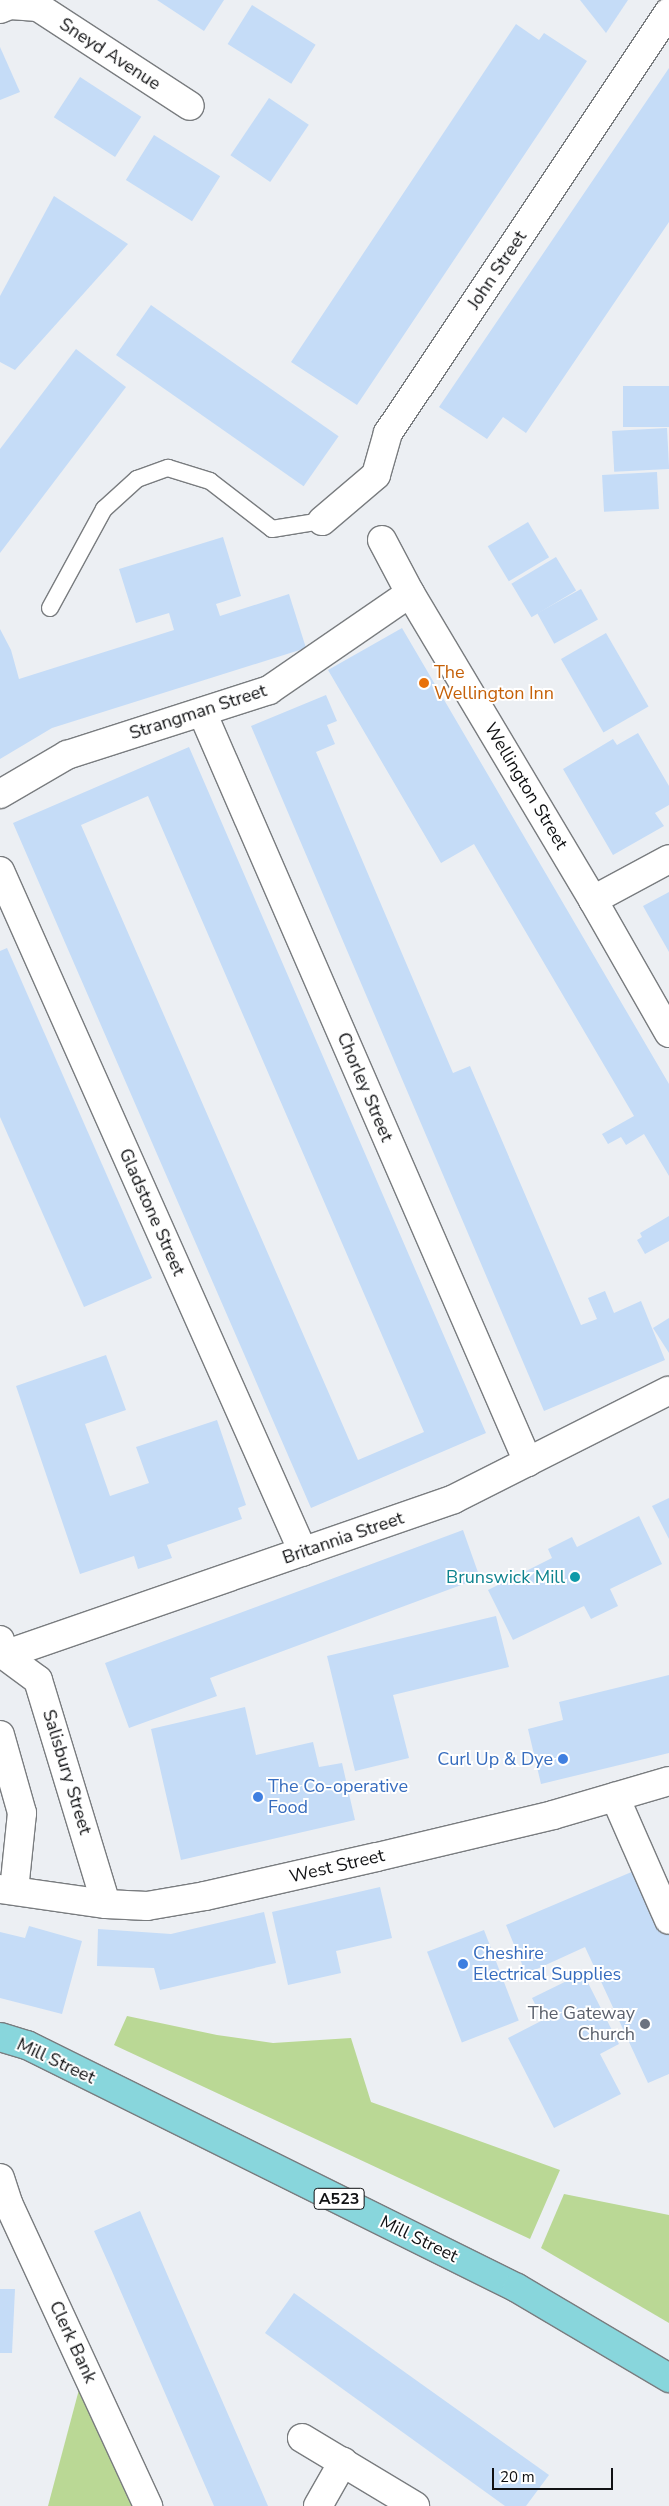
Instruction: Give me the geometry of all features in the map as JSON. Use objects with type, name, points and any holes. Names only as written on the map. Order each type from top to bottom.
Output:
[{"type":"highway","name":"Mill Street","points":[[0,2037],[27,2045],[517,2288],[669,2378]]},
{"type":"street","name":"Sneyd Avenue","points":[[0,9],[10,5],[38,7],[190,106]]},
{"type":"street","name":"John Street","points":[[322,520],[376,475],[388,433],[669,12]]},
{"type":"street","name":"Wellington Street","points":[[382,540],[410,593],[593,900],[669,1033]]},
{"type":"street","name":"Strangman Street","points":[[0,794],[67,755],[269,690],[410,593]]},
{"type":"street","name":"Chorley Street","points":[[202,712],[528,1462]]},
{"type":"street","points":[[593,900],[669,859]]},
{"type":"street","name":"Gladstone Street","points":[[0,872],[303,1552]]},
{"type":"street","name":"Britannia Street","points":[[1,1653],[303,1552],[454,1499],[668,1391]]},
{"type":"street","name":"Salisbury Street","points":[[1,1653],[38,1680],[106,1904]]},
{"type":"street","points":[[0,1735],[22,1813],[7,1889]]},
{"type":"street","name":"West Street","points":[[7,1889],[106,1904],[147,1906],[205,1896],[553,1814],[669,1781]]},
{"type":"street","points":[[615,1797],[669,1920]]},
{"type":"street","name":"Clerk Bank","points":[[0,2178],[9,2205],[148,2506]]},
{"type":"street","points":[[302,2438],[415,2506]]},
{"type":"street","points":[[318,2506],[343,2462]]},
{"type":"lane","points":[[50,608],[104,509],[137,479],[168,468],[210,481],[272,529],[322,520]]},
{"type":"green space","points":[[127,2016],[217,2035],[273,2043],[351,2038],[371,2102],[560,2170],[530,2239],[114,2045]]},
{"type":"green space","points":[[564,2194],[669,2215],[669,2323],[541,2248]]},
{"type":"green space","points":[[81,2382],[135,2506],[48,2506]]},
{"type":"building","points":[[157,0],[224,0],[204,31]]},
{"type":"building","points":[[580,0],[628,0],[606,33]]},
{"type":"building","points":[[252,5],[316,45],[291,84],[228,44]]},
{"type":"building","points":[[516,24],[539,40],[544,33],[587,61],[357,405],[291,362]]},
{"type":"building","points":[[0,47],[20,92],[0,100]]},
{"type":"building","points":[[669,68],[669,222],[526,433],[503,417],[487,439],[439,407]]},
{"type":"building","points":[[80,77],[141,117],[115,157],[54,117]]},
{"type":"building","points":[[269,98],[309,125],[270,182],[230,155]]},
{"type":"building","points":[[154,135],[220,176],[192,221],[126,180]]},
{"type":"building","points":[[54,196],[128,244],[15,370],[0,362],[0,296]]},
{"type":"building","points":[[151,305],[339,436],[304,486],[116,355]]},
{"type":"building","points":[[76,349],[126,387],[0,553],[0,449]]},
{"type":"building","points":[[623,386],[669,386],[669,427],[623,427]]},
{"type":"building","points":[[667,428],[669,469],[614,472],[612,431]]},
{"type":"building","points":[[657,472],[659,509],[604,512],[602,475]]},
{"type":"building","points":[[528,522],[549,557],[509,581],[488,546]]},
{"type":"building","points":[[223,537],[241,596],[216,604],[220,616],[289,594],[306,648],[52,728],[0,759],[0,629],[11,650],[19,679],[174,630],[169,613],[136,623],[119,569]]},
{"type":"building","points":[[556,557],[576,590],[532,617],[511,584]]},
{"type":"building","points":[[581,589],[598,620],[554,644],[537,613]]},
{"type":"building","points":[[402,628],[669,1084],[669,1176],[644,1134],[626,1145],[621,1137],[608,1144],[602,1134],[634,1116],[474,844],[441,863],[328,670]]},
{"type":"building","points":[[606,633],[648,707],[603,733],[561,659]]},
{"type":"building","points":[[326,695],[337,721],[327,725],[335,744],[316,752],[453,1073],[470,1066],[581,1325],[597,1319],[588,1298],[605,1291],[614,1313],[641,1301],[665,1360],[544,1411],[251,726]]},
{"type":"building","points":[[638,733],[669,786],[669,805],[655,813],[664,826],[613,855],[563,769],[613,739],[617,745]]},
{"type":"building","points":[[189,747],[486,1433],[311,1508],[13,823]],"holes":[[[148,796],[424,1432],[358,1460],[81,825]]]},
{"type":"building","points":[[669,892],[669,952],[643,906]]},
{"type":"building","points":[[7,948],[152,1278],[84,1307],[0,1117],[0,951]]},
{"type":"building","points":[[669,1216],[669,1241],[645,1254],[637,1240],[642,1237],[640,1233]]},
{"type":"building","points":[[669,1318],[669,1353],[653,1328]]},
{"type":"building","points":[[106,1355],[126,1410],[85,1424],[110,1496],[149,1483],[136,1447],[217,1420],[246,1505],[238,1508],[242,1519],[167,1545],[172,1558],[138,1569],[134,1556],[80,1574],[16,1386]]},
{"type":"building","points":[[669,1498],[669,1539],[652,1506]]},
{"type":"building","name":"Brunswick Mill","points":[[639,1516],[662,1564],[610,1589],[618,1606],[591,1619],[584,1606],[513,1640],[488,1590],[552,1558],[548,1549],[572,1537],[577,1547]]},
{"type":"building","points":[[463,1530],[480,1578],[210,1678],[217,1696],[129,1728],[105,1663]]},
{"type":"building","points":[[496,1616],[509,1667],[393,1695],[409,1758],[355,1771],[327,1656]]},
{"type":"building","points":[[669,1675],[669,1753],[541,1784],[528,1729],[563,1720],[559,1702]]},
{"type":"building","name":"The Co-operative Food","points":[[245,1707],[256,1755],[313,1742],[319,1767],[342,1763],[355,1820],[181,1860],[151,1729]]},
{"type":"building","name":"The Gateway Church","points":[[641,1868],[669,1932],[669,2074],[648,2083],[585,1947],[526,1974],[506,1925]]},
{"type":"building","points":[[380,1887],[392,1938],[336,1951],[341,1973],[288,1985],[272,1912]]},
{"type":"building","points":[[264,1912],[276,1963],[160,1990],[154,1968],[97,1966],[98,1929],[171,1934]]},
{"type":"building","points":[[29,1926],[82,1941],[62,2014],[0,1998],[0,1932],[25,1938]]},
{"type":"building","points":[[484,1930],[519,2021],[462,2042],[427,1952]]},
{"type":"building","points":[[583,1973],[619,2044],[600,2054],[621,2094],[554,2128],[508,2038],[543,2020],[532,1998]]},
{"type":"building","points":[[140,2211],[268,2506],[214,2506],[94,2231]]},
{"type":"building","points":[[0,2289],[15,2289],[12,2353],[0,2353]]},
{"type":"building","points":[[294,2293],[549,2475],[526,2506],[505,2506],[265,2333]]},
{"type":"place","name":"The Wellington Inn","points":[[424,683]]},
{"type":"place","name":"Brunswick Mill","points":[[575,1577]]},
{"type":"place","name":"Curl Up & Dye","points":[[563,1759]]},
{"type":"place","name":"The Co-operative Food","points":[[258,1797]]},
{"type":"place","name":"Cheshire Electrical Supplies","points":[[463,1964]]},
{"type":"place","name":"The Gateway Church","points":[[645,2024]]}]
